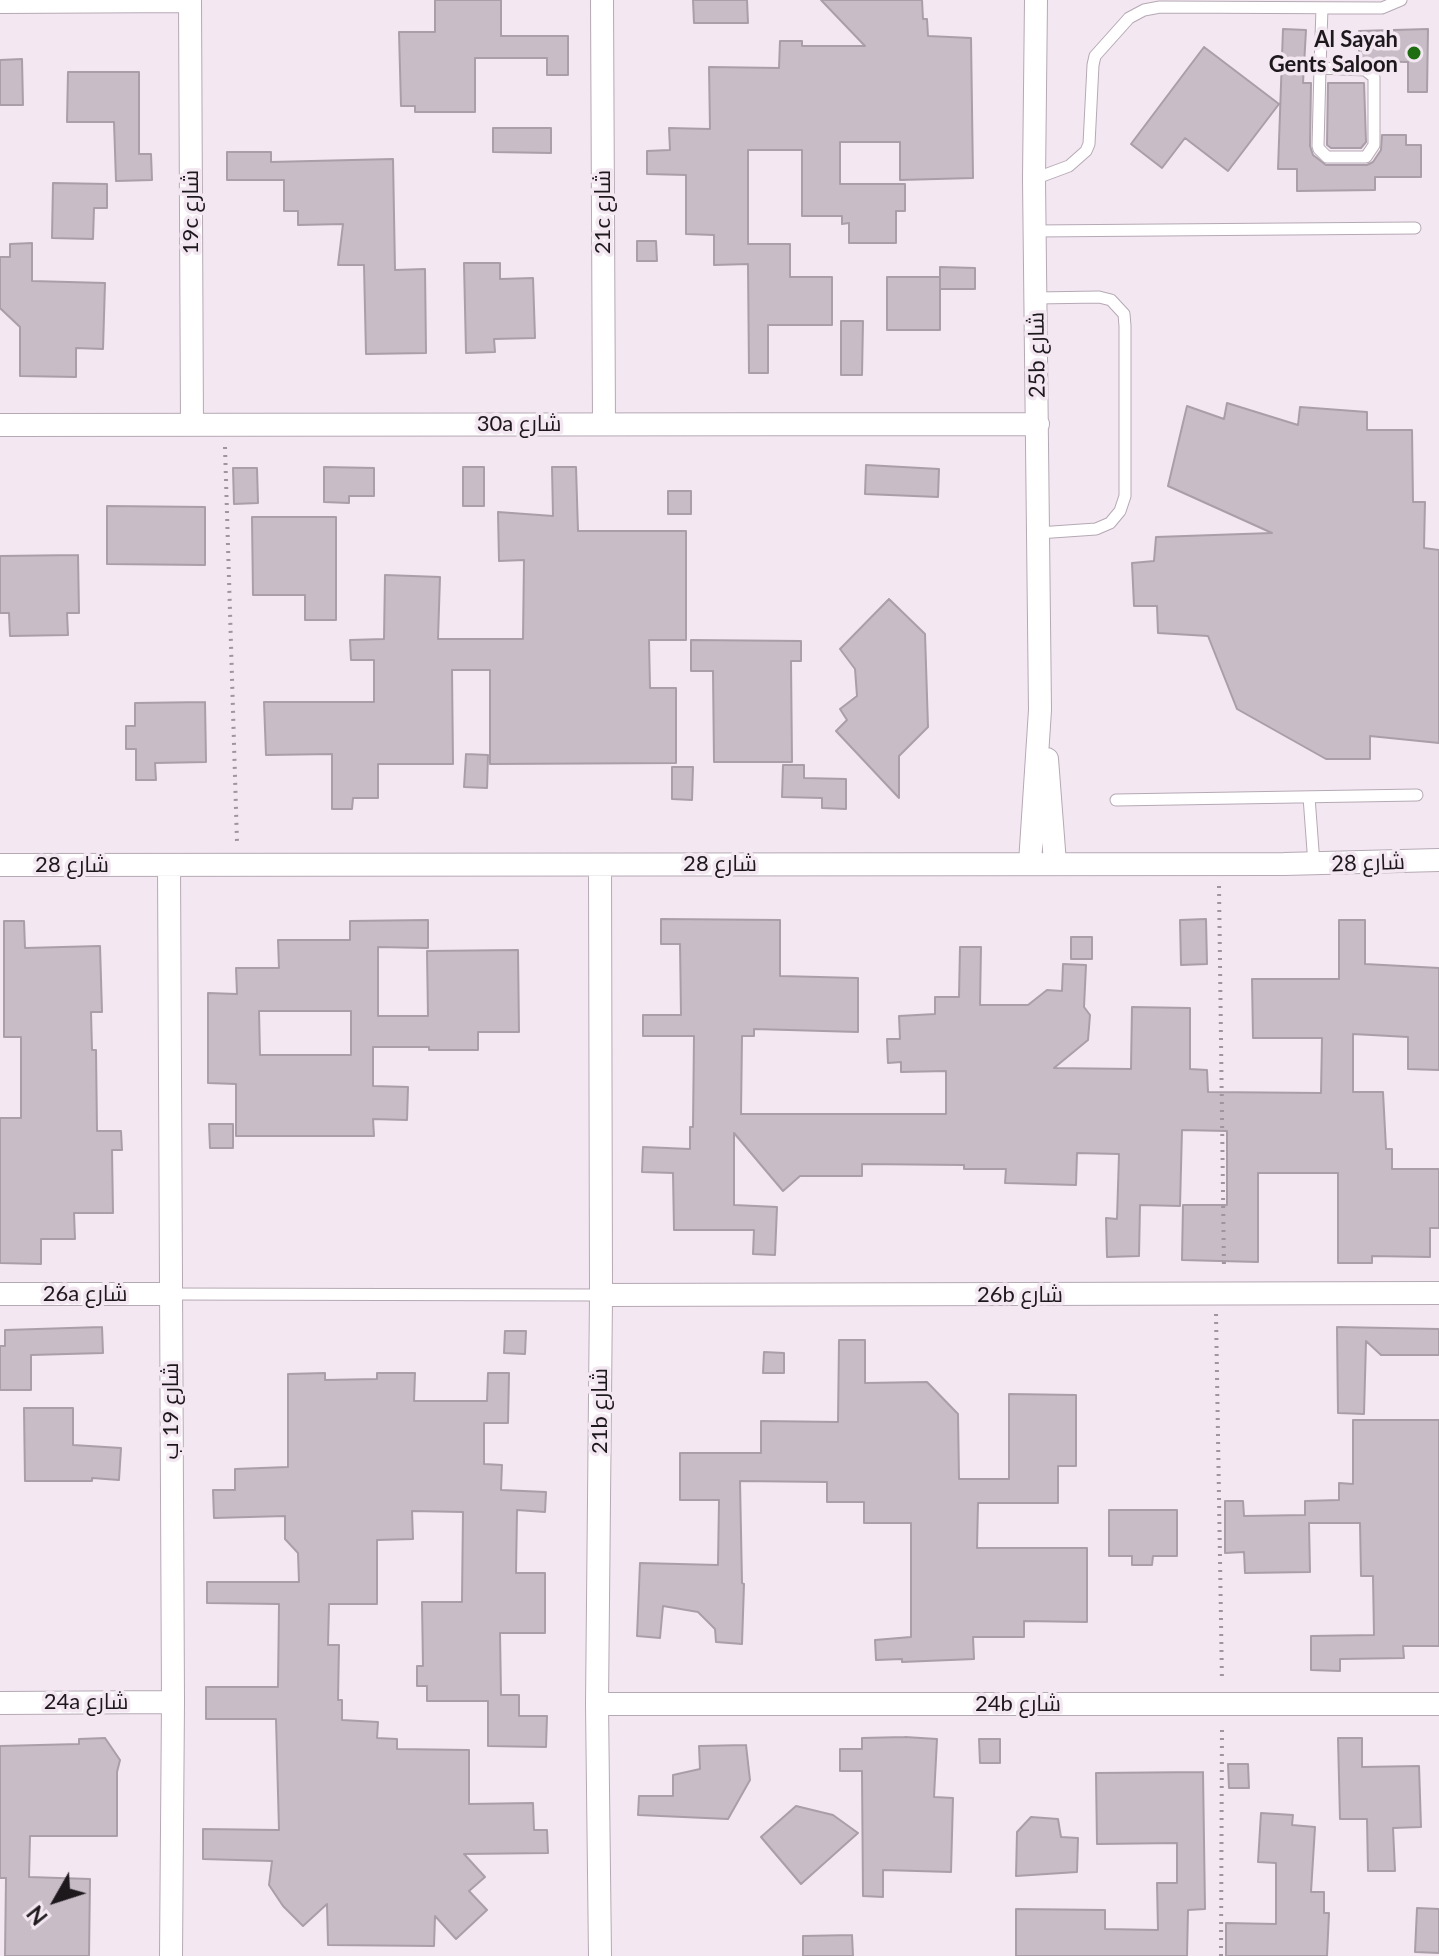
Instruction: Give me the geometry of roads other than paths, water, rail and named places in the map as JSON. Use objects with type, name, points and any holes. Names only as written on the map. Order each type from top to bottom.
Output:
[{"type":"street","name":"21c شارع","points":[[602,0],[604,424]]},
{"type":"street","name":"25b شارع","points":[[1030,863],[1040,710],[1034,179],[1036,0]]},
{"type":"street","points":[[0,2],[190,1]]},
{"type":"street","name":"19c شارع","points":[[190,1],[192,425]]},
{"type":"street","name":"30a شارع","points":[[0,425],[1038,424]]},
{"type":"street","name":"25b شارع","points":[[1040,710],[1055,863]]},
{"type":"street","name":"شارع 28","points":[[0,865],[1314,864],[1439,860]]},
{"type":"street","name":"شارع 19 ب","points":[[169,865],[173,1702],[171,1956]]},
{"type":"street","name":"21b شارع","points":[[600,865],[601,1295],[597,1704],[600,1956]]},
{"type":"street","name":"26b شارع","points":[[601,1295],[1439,1293]]},
{"type":"street","name":"26a شارع","points":[[0,1294],[170,1294]]},
{"type":"street","name":"24a شارع","points":[[0,1703],[173,1702]]},
{"type":"street","name":"24b شارع","points":[[597,1704],[1439,1704]]},
{"type":"lane","points":[[1034,179],[1069,166],[1086,151],[1095,56],[1136,14],[1160,7],[1382,8],[1401,0]]},
{"type":"lane","points":[[1320,68],[1365,70],[1374,77],[1374,145],[1366,157],[1327,157],[1320,153],[1318,146],[1320,68],[1322,8]]},
{"type":"lane","points":[[1035,231],[1415,228]]},
{"type":"lane","points":[[1036,298],[1105,298],[1116,303],[1125,320],[1123,504],[1110,523],[1096,529],[1038,533]]},
{"type":"lane","points":[[1116,800],[1417,795]]},
{"type":"lane","points":[[1309,797],[1314,864]]},
{"type":"lane","points":[[170,1294],[601,1295]]},
{"type":"place","name":"Al Sayah Gents Saloon","points":[[1414,53]]}]
